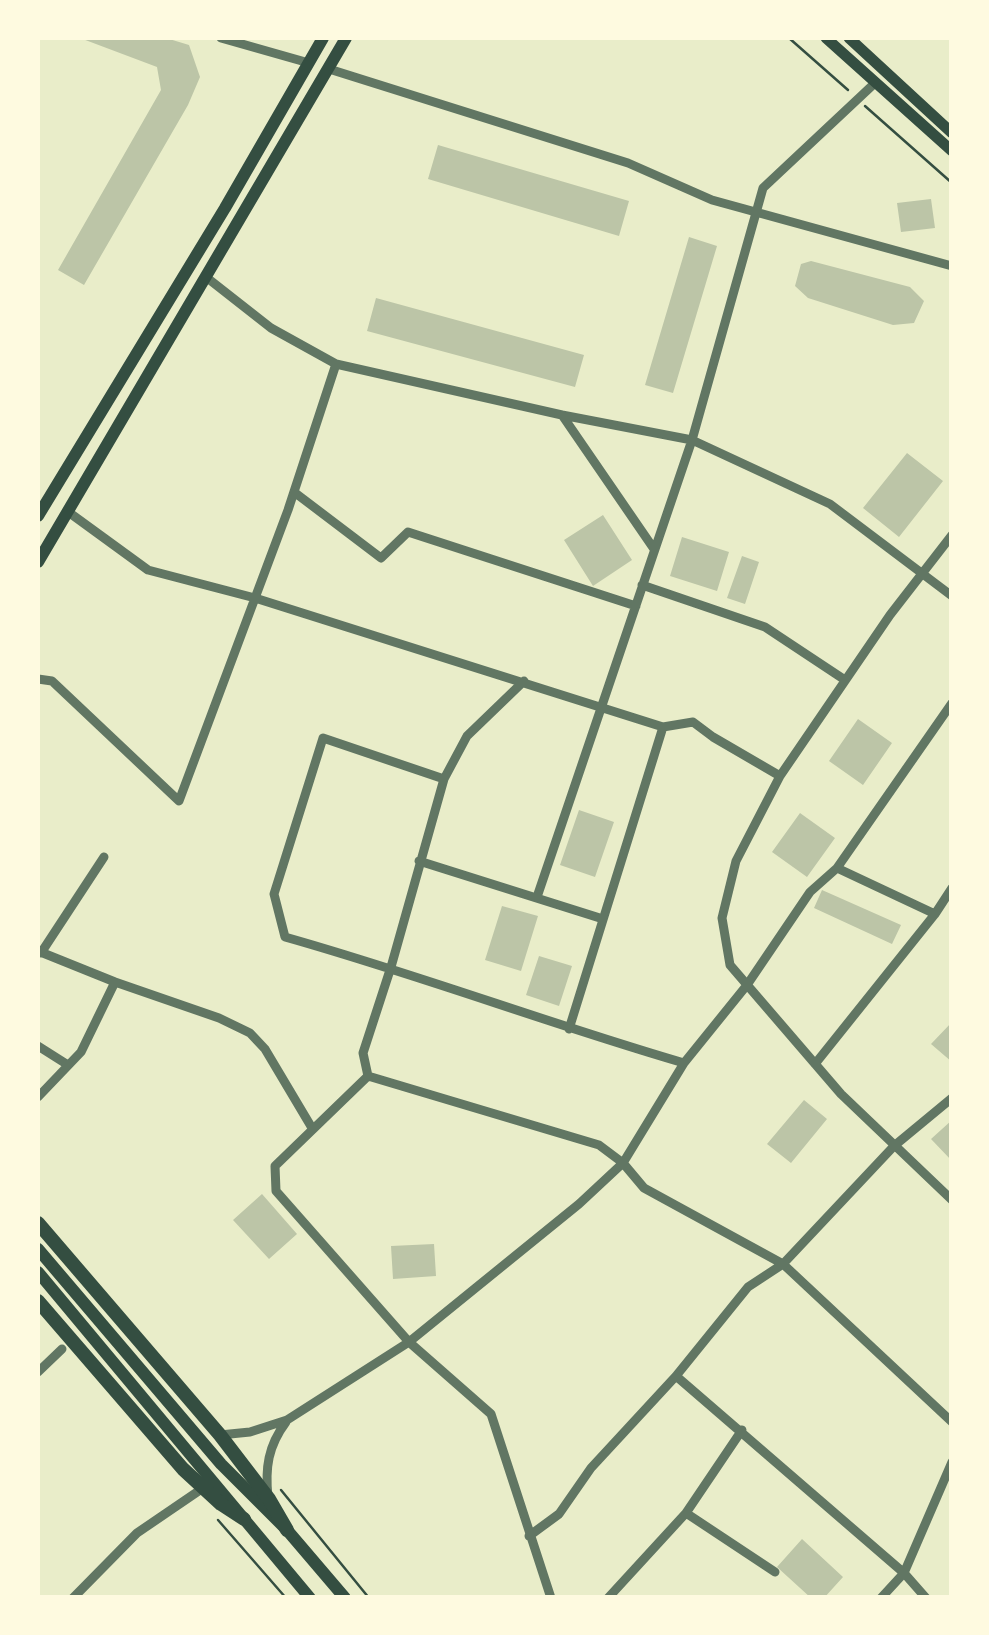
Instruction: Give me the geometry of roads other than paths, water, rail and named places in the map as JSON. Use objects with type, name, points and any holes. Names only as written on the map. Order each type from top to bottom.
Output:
[{"type":"highway","points":[[38,1223],[220,1435],[269,1498],[287,1530]]},
{"type":"highway","points":[[38,1301],[203,1488],[244,1518]]},
{"type":"main road","points":[[38,516],[323,38]]},
{"type":"main road","points":[[38,562],[346,38]]},
{"type":"main road","points":[[826,38],[952,151]]},
{"type":"main road","points":[[849,38],[952,133]]},
{"type":"main road","points":[[38,1249],[221,1464],[287,1530],[345,1598]]},
{"type":"main road","points":[[38,1272],[310,1598]]},
{"type":"street","points":[[221,38],[308,63]]},
{"type":"street","points":[[329,69],[628,164],[712,200],[952,266]]},
{"type":"street","points":[[537,897],[692,440],[762,188],[876,82]]},
{"type":"street","points":[[206,277],[271,328],[336,364],[692,440],[830,504],[952,596]]},
{"type":"street","points":[[38,679],[52,681],[179,801],[294,492],[336,364]]},
{"type":"street","points":[[562,414],[654,548]]},
{"type":"street","points":[[294,492],[381,558],[408,532],[636,606]]},
{"type":"street","points":[[68,511],[148,570],[255,598],[663,726],[693,722],[780,776]]},
{"type":"street","points":[[952,535],[780,776],[736,860],[722,918],[730,965],[840,1094],[952,1200]]},
{"type":"street","points":[[642,585],[765,627],[845,680]]},
{"type":"street","points":[[368,1076],[363,1053],[444,779],[467,736],[524,681]]},
{"type":"street","points":[[220,1435],[250,1432],[287,1420],[409,1342],[579,1204],[623,1163],[684,1063],[747,985],[810,892],[837,868],[952,702]]},
{"type":"street","points":[[569,1029],[663,726]]},
{"type":"street","points":[[444,779],[323,738],[274,894],[285,937],[391,967],[569,1029],[684,1063]]},
{"type":"street","points":[[104,857],[39,952],[250,1033],[265,1048],[312,1128]]},
{"type":"street","points":[[419,861],[604,918]]},
{"type":"street","points":[[837,868],[935,914]]},
{"type":"street","points":[[815,1064],[952,888]]},
{"type":"street","points":[[38,1097],[81,1052],[115,982]]},
{"type":"street","points":[[38,1046],[68,1065]]},
{"type":"street","points":[[368,1076],[275,1166],[276,1191],[409,1342],[491,1414],[551,1598]]},
{"type":"street","points":[[368,1076],[600,1146],[623,1163],[644,1188],[783,1264],[952,1422]]},
{"type":"street","points":[[529,1536],[558,1514],[591,1468],[676,1376],[748,1287],[783,1264],[894,1146],[952,1098]]},
{"type":"street","points":[[38,1372],[62,1349]]},
{"type":"street","points":[[676,1376],[904,1573],[926,1598]]},
{"type":"street","points":[[269,1498],[269,1451],[287,1420]]},
{"type":"street","points":[[608,1598],[686,1513],[742,1430]]},
{"type":"street","points":[[882,1598],[904,1573],[952,1462]]},
{"type":"street","points":[[73,1598],[137,1533],[203,1488]]},
{"type":"street","points":[[686,1513],[774,1572]]}]
